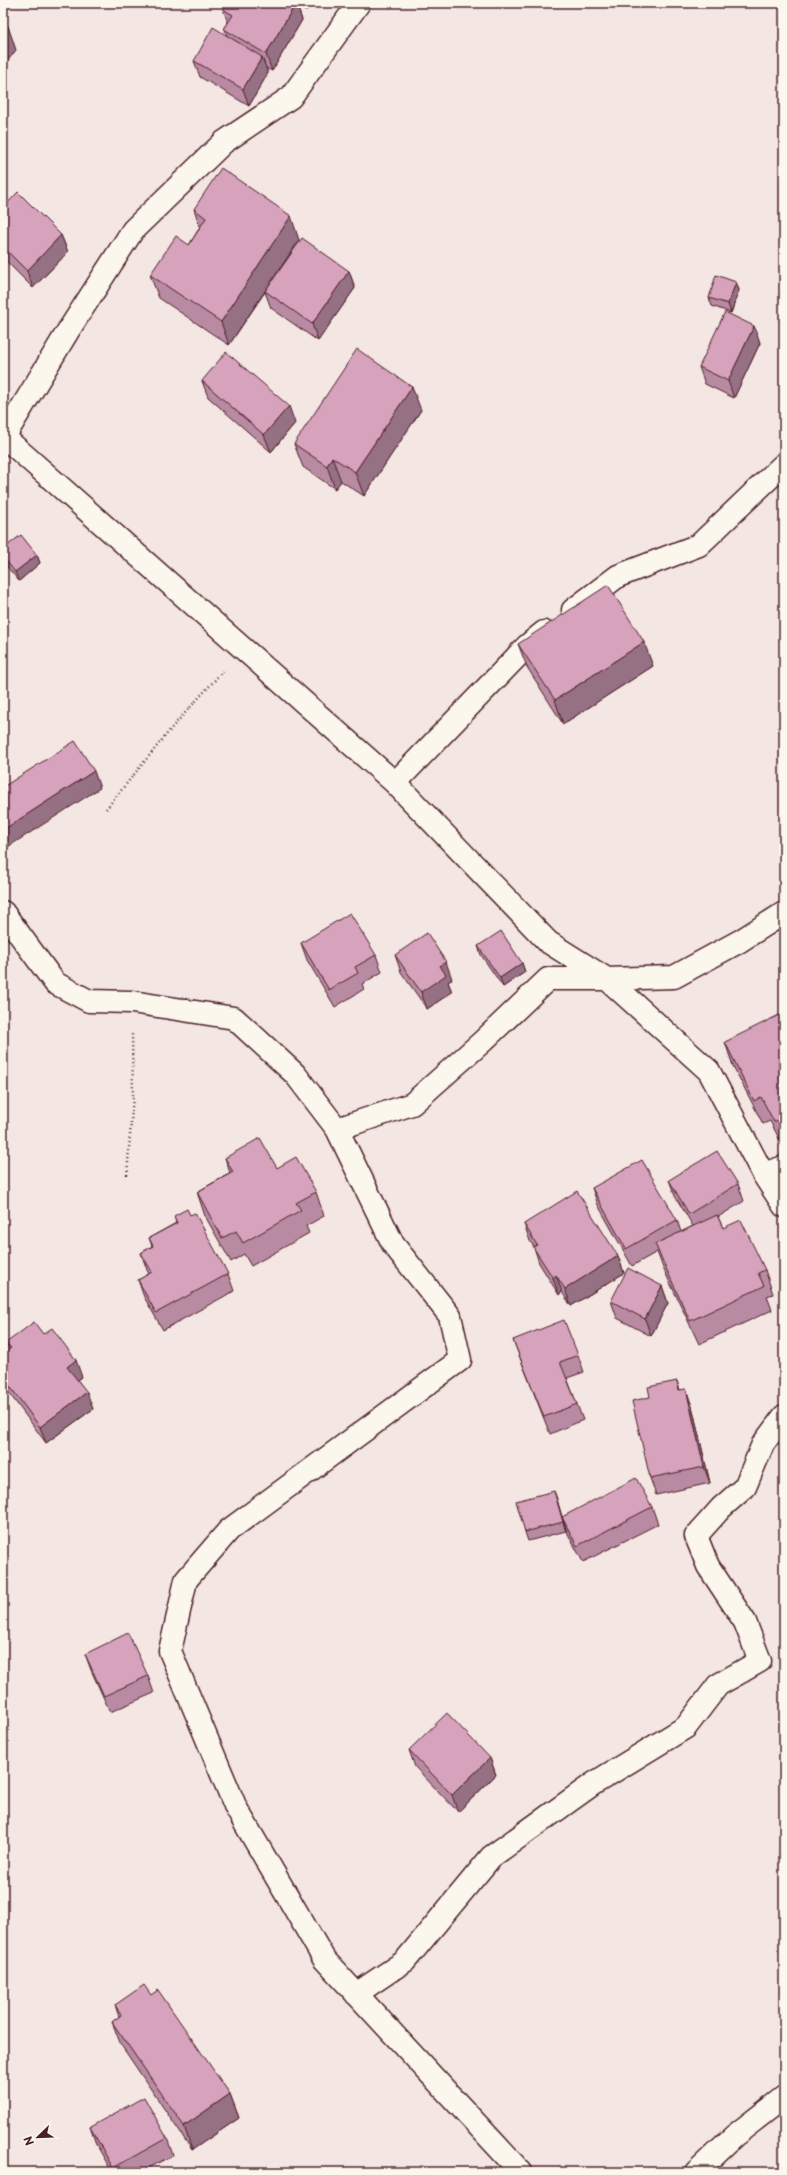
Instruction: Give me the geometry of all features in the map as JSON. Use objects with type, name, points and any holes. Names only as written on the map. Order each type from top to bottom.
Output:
[{"type":"street","points":[[359,3],[291,97],[224,142],[133,230],[68,331],[3,438],[243,648],[394,783],[548,942],[607,979],[708,1071],[763,1174],[784,1206]]},
{"type":"street","points":[[394,783],[528,645],[618,576],[699,545],[784,464]]},
{"type":"street","points":[[3,912],[55,983],[88,1001],[132,1002],[234,1018],[295,1074],[337,1129],[393,1244],[450,1316],[460,1360],[229,1530],[186,1580],[170,1651],[236,1808],[324,1959],[521,2172]]},
{"type":"street","points":[[337,1129],[412,1104],[483,1041],[548,979],[674,977],[740,941],[784,913]]},
{"type":"street","points":[[763,1174],[784,1167]]},
{"type":"street","points":[[356,1994],[405,1961],[491,1857],[593,1784],[686,1727],[718,1685],[760,1661],[745,1622],[708,1566],[696,1536],[721,1508],[745,1487],[763,1444],[784,1416]]},
{"type":"street","points":[[696,2172],[734,2136],[784,2097]]},
{"type":"path","points":[[106,809],[175,724],[243,648]]},
{"type":"path","points":[[127,1175],[133,1096],[132,1002]]},
{"type":"building","points":[[226,3],[296,3],[266,54],[224,29],[233,15],[223,9]]},
{"type":"building","points":[[3,23],[8,26],[3,33]]},
{"type":"building","points":[[213,27],[262,57],[243,89],[194,61]]},
{"type":"building","points":[[221,168],[291,216],[221,322],[150,275],[176,236],[189,245],[206,218],[194,209]]},
{"type":"building","points":[[18,192],[61,235],[27,271],[3,247],[3,208]]},
{"type":"building","points":[[302,238],[349,271],[312,324],[265,291]]},
{"type":"building","points":[[716,275],[736,282],[728,304],[709,298]]},
{"type":"building","points":[[725,312],[754,326],[728,381],[699,367]]},
{"type":"building","points":[[357,349],[412,387],[355,472],[332,457],[327,466],[294,444]]},
{"type":"building","points":[[226,352],[289,406],[264,435],[202,381]]},
{"type":"building","points":[[21,535],[37,555],[15,572],[3,557],[3,549]]},
{"type":"building","points":[[608,585],[644,642],[555,700],[518,644]]},
{"type":"building","points":[[75,741],[94,771],[3,830],[3,787]]},
{"type":"building","points":[[350,913],[376,955],[355,967],[358,973],[329,990],[301,943]]},
{"type":"building","points":[[501,931],[522,963],[500,978],[478,946]]},
{"type":"building","points":[[427,933],[446,962],[440,966],[446,975],[421,992],[395,955]]},
{"type":"building","points":[[779,1015],[784,1024],[784,1117],[774,1122],[761,1097],[754,1101],[725,1042]]},
{"type":"building","points":[[260,1138],[277,1168],[296,1157],[316,1192],[296,1203],[301,1210],[243,1243],[236,1231],[222,1238],[197,1192],[233,1172],[225,1158]]},
{"type":"building","points":[[717,1151],[738,1184],[689,1214],[669,1180]]},
{"type":"building","points":[[642,1160],[677,1220],[626,1249],[592,1188]]},
{"type":"building","points":[[577,1191],[618,1256],[565,1289],[556,1275],[553,1278],[533,1247],[537,1245],[524,1224]]},
{"type":"building","points":[[187,1209],[190,1215],[195,1213],[228,1274],[156,1313],[138,1280],[152,1272],[141,1253],[153,1246],[149,1238],[177,1223],[174,1216]]},
{"type":"building","points":[[717,1215],[723,1228],[741,1220],[765,1270],[758,1273],[764,1286],[690,1321],[655,1244]]},
{"type":"building","points":[[628,1268],[662,1286],[645,1319],[611,1301]]},
{"type":"building","points":[[564,1320],[578,1355],[560,1362],[577,1404],[544,1417],[513,1340]]},
{"type":"building","points":[[34,1322],[43,1334],[52,1328],[76,1360],[67,1367],[87,1392],[40,1427],[3,1377],[3,1354],[11,1348],[6,1343]]},
{"type":"building","points":[[677,1381],[679,1390],[686,1389],[704,1467],[650,1478],[632,1401],[650,1397],[648,1387]]},
{"type":"building","points":[[636,1478],[652,1507],[577,1546],[562,1517]]},
{"type":"building","points":[[554,1491],[563,1522],[525,1532],[516,1501]]},
{"type":"building","points":[[128,1633],[148,1676],[104,1696],[85,1654]]},
{"type":"building","points":[[447,1713],[490,1758],[452,1795],[409,1750]]},
{"type":"building","points":[[144,1985],[151,1995],[158,1990],[230,2094],[184,2126],[112,2022],[121,2015],[115,2005]]},
{"type":"building","points":[[144,2097],[167,2138],[113,2168],[90,2127]]}]
